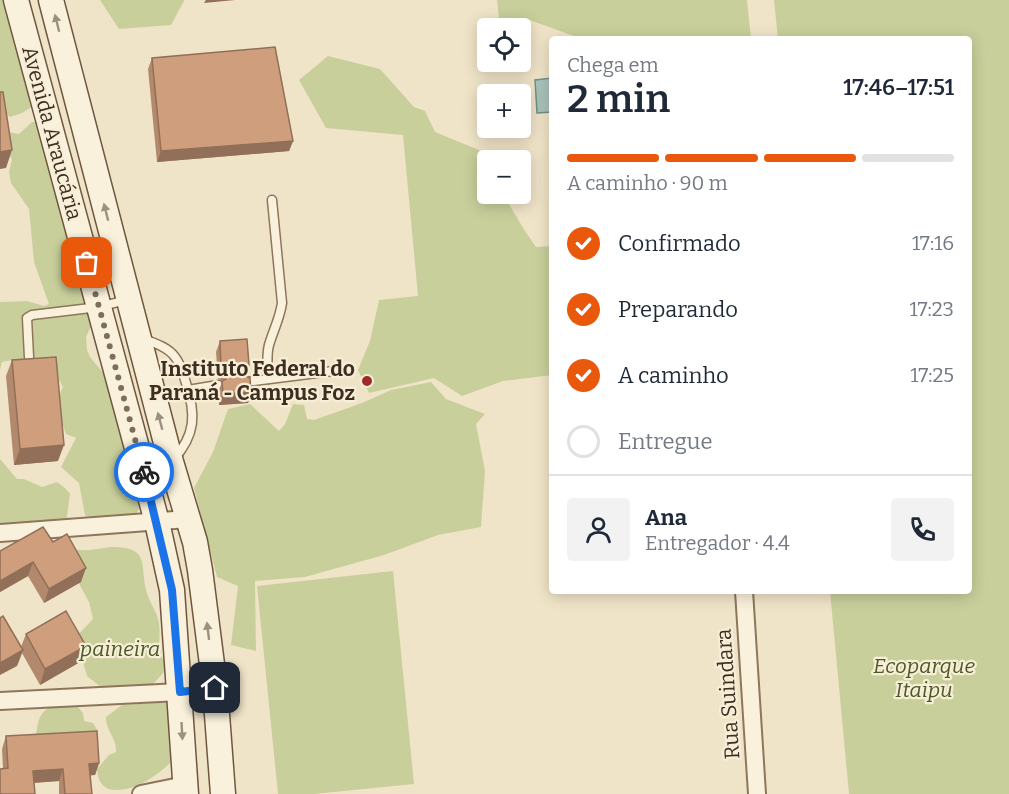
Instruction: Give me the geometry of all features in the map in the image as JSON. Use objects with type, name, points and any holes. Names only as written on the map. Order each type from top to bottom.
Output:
[{"type":"street","name":"Avenida Araucária","points":[[16,0],[157,522],[172,590],[185,790]]},
{"type":"street","name":"Avenida Araucária","points":[[51,0],[200,570],[215,688],[223,794]]},
{"type":"street","points":[[0,533],[188,519]]},
{"type":"street","name":"Rua Suindara","points":[[744,594],[757,794]]},
{"type":"street","points":[[0,701],[180,692],[215,688]]},
{"type":"street","points":[[141,794],[185,790]]},
{"type":"lane","points":[[268,379],[269,345],[281,313],[282,303],[272,200]]},
{"type":"lane","points":[[29,357],[27,318],[32,315],[99,307],[128,300]]},
{"type":"lane","points":[[138,337],[166,349],[174,356],[188,390],[193,426],[180,453],[171,462]]},
{"type":"lane","points":[[246,382],[349,369]]},
{"type":"lane","points":[[188,390],[218,385]]},
{"type":"green space","points":[[0,0],[13,0],[38,103],[10,117],[0,108]]},
{"type":"green space","points":[[100,0],[184,1],[171,25],[119,29]]},
{"type":"green space","points":[[497,0],[747,0],[751,36],[574,36],[531,21],[531,18],[499,18]]},
{"type":"green space","name":"Ecoparque Itaipu","points":[[774,0],[1009,0],[1009,794],[849,794],[830,594],[972,594],[972,36],[778,36]]},
{"type":"green space","points":[[328,56],[380,69],[414,107],[425,111],[435,132],[479,150],[477,150],[477,204],[509,204],[536,247],[549,246],[549,375],[503,381],[462,396],[434,378],[369,393],[358,370],[370,341],[379,300],[418,296],[403,135],[326,128],[299,80]]},
{"type":"green space","points":[[32,122],[45,122],[77,279],[92,299],[92,324],[86,337],[87,350],[110,381],[142,500],[133,519],[99,524],[85,515],[79,483],[61,467],[76,438],[66,434],[64,429],[59,404],[63,387],[56,374],[17,359],[2,362],[0,370],[0,302],[27,301],[44,306],[49,304],[34,262],[29,209],[11,183],[9,171],[12,160],[3,139],[9,132],[19,134]]},
{"type":"green space","points":[[431,382],[446,399],[485,414],[476,424],[485,471],[481,527],[438,535],[384,555],[305,577],[255,581],[256,651],[231,645],[238,586],[217,577],[194,488],[213,452],[228,409],[250,404],[279,431],[285,424],[293,404],[304,405],[307,419],[314,420],[391,390]]},
{"type":"green space","points":[[0,459],[17,479],[24,479],[42,487],[57,482],[65,488],[70,494],[66,524],[0,527]]},
{"type":"green space","name":"paineira","points":[[111,547],[133,550],[138,554],[143,566],[147,593],[158,620],[160,649],[166,664],[163,673],[152,685],[110,689],[101,687],[87,676],[82,659],[72,641],[93,619],[89,602],[76,578],[71,550]]},
{"type":"green space","points":[[393,571],[414,784],[314,794],[278,794],[257,586]]},
{"type":"green space","points":[[167,702],[172,715],[171,762],[151,778],[134,787],[117,790],[105,787],[97,769],[109,755],[116,752],[106,717],[122,705]]},
{"type":"green space","points":[[59,704],[77,706],[83,713],[84,721],[93,723],[98,731],[96,735],[98,738],[91,743],[36,737],[41,715]]},
{"type":"water","points":[[549,78],[549,112],[537,113],[535,80]]},
{"type":"building","points":[[275,47],[293,141],[161,151],[152,58]]},
{"type":"building","points":[[0,92],[3,92],[12,150],[0,152]]},
{"type":"building","points":[[247,339],[249,365],[244,372],[245,376],[250,378],[251,392],[223,394],[222,381],[228,374],[221,368],[220,341]]},
{"type":"building","points":[[56,357],[64,445],[20,449],[12,360]]},
{"type":"building","points":[[43,527],[53,542],[67,534],[86,568],[49,589],[33,562],[0,581],[0,551]]},
{"type":"building","points":[[66,611],[86,646],[45,669],[26,634]]},
{"type":"building","points":[[3,616],[23,650],[0,663],[0,618]]},
{"type":"building","points":[[97,731],[99,763],[89,764],[92,794],[65,794],[63,769],[33,771],[35,794],[0,794],[0,769],[8,768],[6,736]]},
{"type":"way so far","points":[[87,263],[144,472]]},
{"type":"place","name":"Instituto Federal do Paraná - Campus Foz","points":[[367,381]]},
{"type":"route","points":[[144,472],[172,590],[180,692],[215,688]]}]
